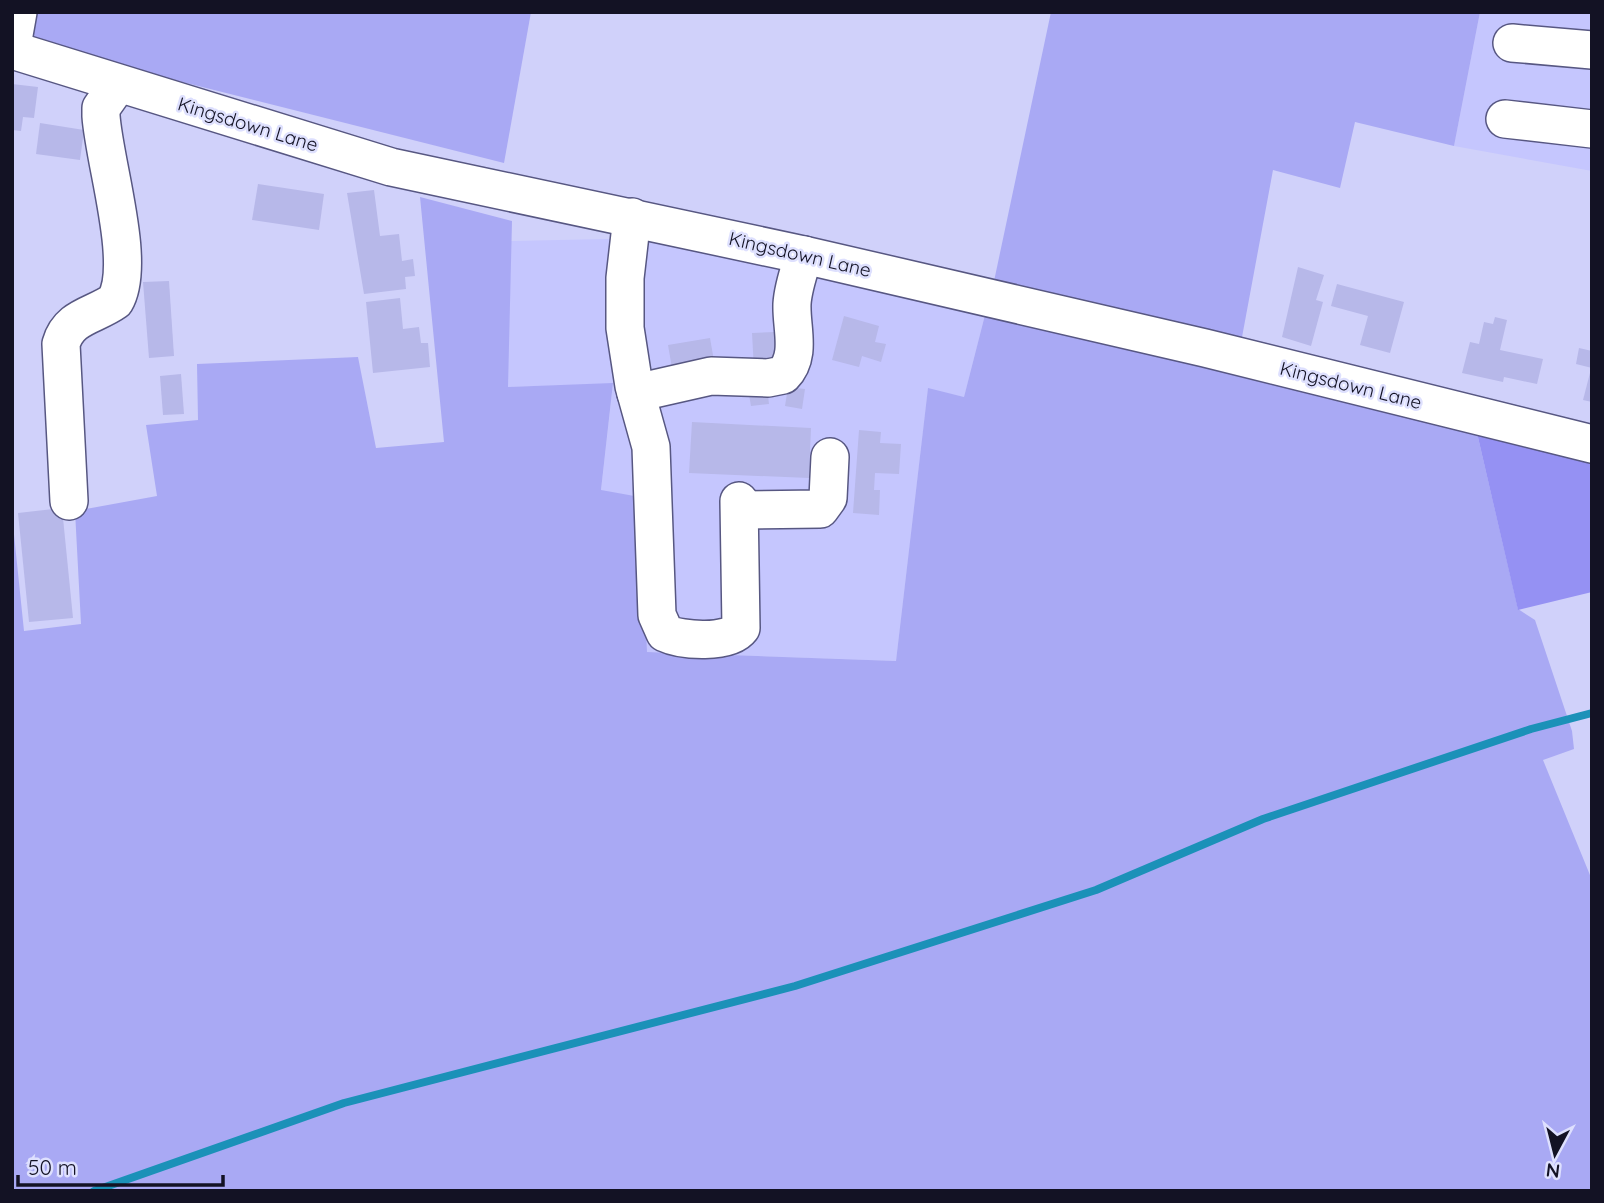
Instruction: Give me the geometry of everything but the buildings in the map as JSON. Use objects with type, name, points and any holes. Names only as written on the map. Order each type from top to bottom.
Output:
[{"type":"street","points":[[12,48],[18,12]]},
{"type":"street","points":[[1513,43],[1592,50]]},
{"type":"street","name":"Kingsdown Lane","points":[[12,48],[118,84],[391,167],[804,255],[1205,348],[1592,444]]},
{"type":"street","points":[[69,501],[61,344],[67,329],[74,323],[115,301],[122,284],[120,236],[101,116],[101,108],[118,84]]},
{"type":"street","points":[[1505,119],[1592,129]]},
{"type":"street","points":[[632,217],[626,249],[624,305],[636,393],[665,447],[657,615],[665,633],[674,637],[727,637],[736,634],[741,628],[740,505],[820,509],[828,498],[831,457]]},
{"type":"street","points":[[636,393],[711,376],[768,378],[783,375],[792,363],[795,341],[792,303],[804,255]]},
{"type":"shaded area","points":[[28,12],[531,12],[504,163],[23,42]]},
{"type":"shaded area","points":[[1051,12],[1480,12],[1454,146],[1355,122],[1340,188],[1273,170],[1240,348],[993,286]]},
{"type":"shaded area","points":[[1480,12],[1592,12],[1592,171],[1454,146]]},
{"type":"shaded area","points":[[420,197],[512,221],[508,387],[613,383],[601,490],[640,497],[647,652],[896,661],[928,388],[964,397],[985,315],[1477,433],[1518,609],[1535,620],[1572,731],[1574,749],[1543,760],[1592,880],[1592,1191],[12,1191],[12,515],[24,631],[81,624],[75,511],[157,496],[146,425],[198,420],[197,364],[358,357],[376,448],[444,442]]},
{"type":"shaded area","points":[[607,239],[665,242],[985,315],[964,397],[928,389],[896,661],[646,652],[640,497],[601,491],[613,384],[507,387],[511,241]]},
{"type":"shaded area","points":[[1477,433],[1592,460],[1592,592],[1518,610]]},
{"type":"waterway","points":[[94,1191],[344,1103],[795,986],[1096,890],[1263,819],[1531,729],[1592,713]]}]
